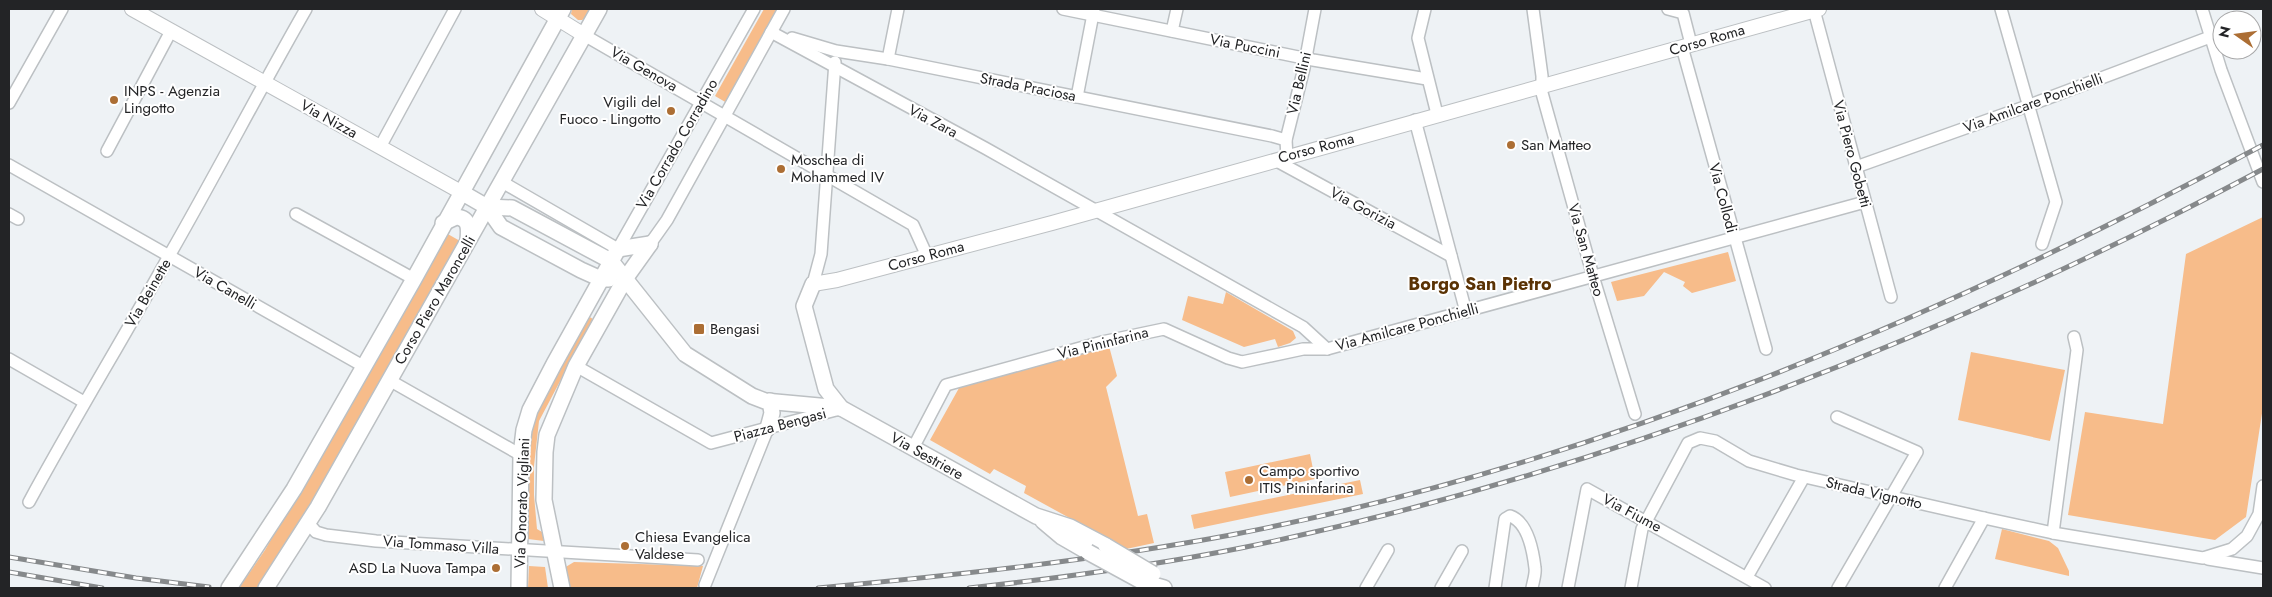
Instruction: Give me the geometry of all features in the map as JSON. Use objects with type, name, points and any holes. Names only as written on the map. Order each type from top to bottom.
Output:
[{"type":"main road","name":"Corso Piero Maroncelli","points":[[266,588],[308,523],[599,9]]},
{"type":"main road","name":"Corso Piero Maroncelli","points":[[229,588],[294,489],[414,279],[443,223],[561,14]]},
{"type":"main road","name":"Via Nizza","points":[[461,192],[487,207],[501,227],[601,279],[625,280],[614,255],[512,208],[487,207]]},
{"type":"main road","points":[[443,223],[456,217],[468,223],[468,242]]},
{"type":"main road","points":[[614,255],[650,244]]},
{"type":"main road","points":[[576,366],[625,280],[650,244]]},
{"type":"main road","points":[[614,255],[636,263]]},
{"type":"main road","name":"Via Corrado Corradino","points":[[601,279],[614,255]]},
{"type":"main road","name":"Via Onorato Vigliani","points":[[519,588],[520,455],[524,430],[530,410],[601,279]]},
{"type":"main road","name":"Piazza Bengasi","points":[[625,280],[685,354],[752,396],[770,401],[840,408]]},
{"type":"main road","name":"Piazza Bengasi","points":[[813,284],[804,306],[826,389]]},
{"type":"main road","name":"Via Onorato Vigliani","points":[[562,588],[544,500],[545,452],[553,417],[576,366]]},
{"type":"main road","name":"Via Sestriere","points":[[826,389],[840,408],[1036,516],[1062,537],[1088,552],[1148,578]]},
{"type":"main road","points":[[768,428],[772,413],[770,401]]},
{"type":"main road","name":"Via Sestriere","points":[[1036,516],[1070,527],[1106,546],[1148,578],[1165,588]]},
{"type":"street","points":[[9,103],[62,9]]},
{"type":"street","name":"Via Nizza","points":[[132,9],[461,192]]},
{"type":"street","name":"Via Beinette","points":[[29,502],[84,402],[169,256],[306,9]]},
{"type":"street","points":[[380,147],[455,9]]},
{"type":"street","name":"Via Genova","points":[[542,9],[561,14],[584,34],[825,176],[913,225],[927,256]]},
{"type":"street","name":"Via Corrado Corradino","points":[[614,255],[754,9]]},
{"type":"street","name":"Via Corrado Corradino","points":[[650,244],[667,220],[784,9]]},
{"type":"street","points":[[888,59],[898,9]]},
{"type":"street","name":"Via Puccini","points":[[1063,9],[1093,12],[1172,31],[1305,58],[1427,79]]},
{"type":"street","points":[[1172,31],[1177,9]]},
{"type":"street","name":"Via Bellini","points":[[1281,158],[1305,58],[1314,9]]},
{"type":"street","points":[[1425,9],[1418,38],[1437,114]]},
{"type":"street","name":"Via San Matteo","points":[[1533,9],[1543,85],[1542,93],[1593,276],[1635,414]]},
{"type":"street","name":"Via Collodi","points":[[1668,9],[1682,13],[1687,46],[1734,237],[1766,349]]},
{"type":"street","name":"Corso Roma","points":[[813,284],[837,280],[927,256],[1816,9]]},
{"type":"street","name":"Via Piero Gobetti","points":[[1816,9],[1891,297]]},
{"type":"street","points":[[2001,9],[2030,105],[2056,202],[2042,244]]},
{"type":"street","points":[[2202,9],[2210,37],[2263,182]]},
{"type":"street","points":[[1076,97],[1093,12]]},
{"type":"street","points":[[107,151],[171,31]]},
{"type":"street","name":"Strada Praciosa","points":[[771,32],[836,51],[888,59],[1286,140]]},
{"type":"street","name":"Via Zara","points":[[771,32],[985,148],[1094,210]]},
{"type":"street","name":"Via Amilcare Ponchielli","points":[[1856,167],[2030,105],[2210,37]]},
{"type":"street","points":[[813,284],[821,254],[825,176],[836,51]]},
{"type":"street","points":[[1414,120],[1466,312]]},
{"type":"street","name":"Via Gorizia","points":[[1281,158],[1451,256]]},
{"type":"street","name":"Via Canelli","points":[[9,165],[363,366]]},
{"type":"street","name":"Via Nizza","points":[[502,182],[614,255]]},
{"type":"street","name":"Via Amilcare Ponchielli","points":[[1094,210],[1303,328],[1326,349],[1865,202]]},
{"type":"street","name":"Corso Piero Maroncelli","points":[[296,214],[414,279]]},
{"type":"street","name":"Via Pininfarina","points":[[913,448],[946,385],[1102,342],[1164,329],[1228,358],[1242,362],[1303,349],[1326,349]]},
{"type":"street","points":[[2053,533],[2077,350],[2074,337]]},
{"type":"street","points":[[9,359],[84,402]]},
{"type":"street","name":"Piazza Bengasi","points":[[576,366],[711,444],[840,408]]},
{"type":"street","points":[[389,380],[520,455]]},
{"type":"street","points":[[1837,417],[1918,452],[1838,588]]},
{"type":"street","points":[[704,585],[768,428]]},
{"type":"street","name":"Strada Vignotto","points":[[1646,520],[1688,443],[1700,438],[1715,441],[1749,461],[1804,477],[1890,497],[2053,533],[2263,568]]},
{"type":"street","points":[[1746,578],[1804,477]]},
{"type":"street","name":"Strada Vignotto","points":[[2203,558],[2222,553],[2238,544],[2252,530],[2259,514],[2263,486]]},
{"type":"street","name":"Via Fiume","points":[[1568,588],[1587,489],[1646,520],[1765,588]]},
{"type":"street","points":[[1495,588],[1505,519],[1510,516],[1515,518],[1527,531],[1536,570],[1532,588]]},
{"type":"street","points":[[1944,588],[1984,518]]},
{"type":"street","points":[[1631,588],[1638,540],[1646,520]]},
{"type":"street","name":"Via Tommaso Villa","points":[[308,523],[316,532],[326,535],[376,541],[698,560]]},
{"type":"street","points":[[1366,588],[1388,550]]},
{"type":"street","points":[[1441,588],[1462,551]]},
{"type":"shaded area","points":[[572,9],[591,9],[586,18],[578,20],[571,14]]},
{"type":"shaded area","points":[[764,9],[779,9],[727,103],[715,96]]},
{"type":"shaded area","points":[[2263,217],[2263,407],[2246,517],[2215,540],[2068,515],[2085,412],[2163,424],[2186,254]]},
{"type":"shaded area","points":[[446,233],[460,241],[301,523],[258,588],[239,588],[265,550]]},
{"type":"shaded area","points":[[1728,252],[1736,281],[1692,293],[1683,286],[1685,282],[1664,272],[1644,296],[1617,301],[1611,282]]},
{"type":"shaded area","points":[[1226,292],[1293,331],[1296,338],[1290,343],[1278,347],[1275,339],[1244,347],[1182,320],[1188,296],[1223,304]]},
{"type":"shaded area","points":[[588,316],[593,319],[539,421],[534,466],[534,495],[537,529],[542,532],[544,541],[528,539],[530,440],[537,408]]},
{"type":"shaded area","points":[[1109,346],[1117,376],[1106,387],[1138,516],[1147,514],[1154,543],[1126,549],[1024,493],[1026,486],[994,469],[990,474],[930,440],[959,388]]},
{"type":"shaded area","points":[[1971,352],[2065,370],[2050,441],[1958,420]]},
{"type":"shaded area","points":[[1310,454],[1315,479],[1230,497],[1225,472]]},
{"type":"shaded area","points":[[1360,480],[1363,494],[1194,529],[1191,515]]},
{"type":"shaded area","points":[[2002,529],[2049,541],[2058,548],[2069,571],[2069,576],[1995,559]]},
{"type":"shaded area","points":[[574,562],[703,566],[697,588],[566,588],[564,568]]},
{"type":"shaded area","points":[[529,566],[545,567],[548,588],[528,588]]},
{"type":"railway","points":[[818,588],[1028,566],[1132,552],[1236,534],[1371,504],[1503,468],[1634,426],[1764,378],[1891,326],[2017,269],[2141,209],[2263,145]]},
{"type":"railway","points":[[969,588],[1105,571],[1241,548],[1373,518],[1505,482],[1636,441],[1765,395],[1893,344],[2019,289],[2142,231],[2263,169]]},
{"type":"railway","points":[[9,557],[136,578],[209,587]]},
{"type":"railway","points":[[9,572],[102,588]]},
{"type":"place","name":"INPS - Agenzia Lingotto","points":[[114,100]]},
{"type":"place","name":"Vigili del Fuoco - Lingotto","points":[[671,111]]},
{"type":"place","name":"San Matteo","points":[[1511,145]]},
{"type":"place","name":"Moschea di Mohammed IV","points":[[781,169]]},
{"type":"place","name":"Bengasi","points":[[699,329]]},
{"type":"place","name":"Campo sportivo ITIS Pininfarina","points":[[1249,480]]},
{"type":"place","name":"Chiesa Evangelica Valdese","points":[[625,546]]},
{"type":"place","name":"ASD La Nuova Tampa","points":[[496,568]]},
{"type":"district","name":"Borgo San Pietro","points":[[1480,284]]}]
